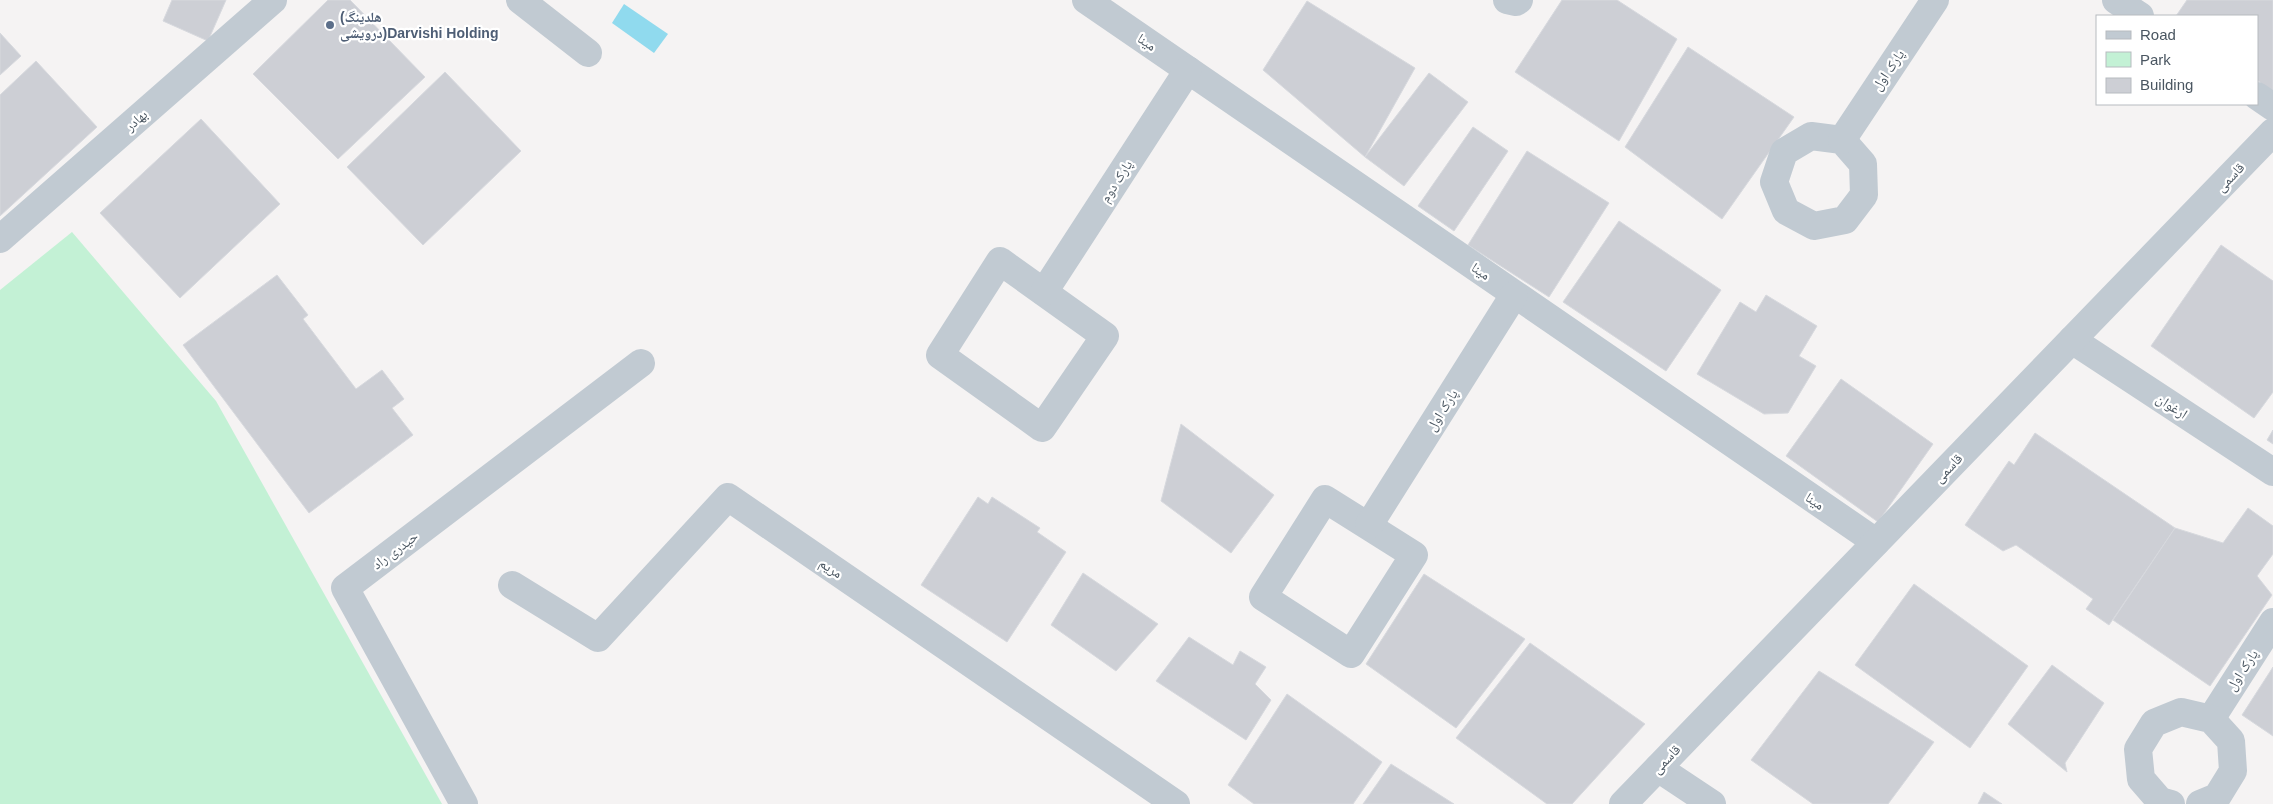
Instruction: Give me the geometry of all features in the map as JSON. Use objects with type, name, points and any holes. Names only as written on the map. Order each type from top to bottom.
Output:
[{"type":"street","name":"بهادر","points":[[0,239],[273,0]]},
{"type":"street","points":[[520,0],[588,52]]},
{"type":"street","name":"مینا","points":[[1086,0],[1876,542]]},
{"type":"street","points":[[1507,0],[1516,2],[1519,0]]},
{"type":"street","name":"پارک اول","points":[[1842,140],[1935,0]]},
{"type":"street","points":[[2116,0],[2138,15]]},
{"type":"street","name":"پارک دوم","points":[[1044,292],[1188,70]]},
{"type":"street","points":[[2258,97],[2273,107]]},
{"type":"street","name":"قاسمی","points":[[1623,804],[2273,132]]},
{"type":"street","points":[[1000,261],[1044,292],[1106,336],[1042,428],[940,355],[1000,261]]},
{"type":"street","name":"پارک اول","points":[[1369,525],[1514,295]]},
{"type":"street","name":"ارغوان","points":[[2072,340],[2273,472]]},
{"type":"street","name":"حیدری راد","points":[[464,804],[345,588],[641,363]]},
{"type":"street","name":"مریم","points":[[512,585],[598,638],[728,497],[1176,804]]},
{"type":"street","points":[[1325,499],[1369,525],[1414,555],[1351,654],[1263,597],[1325,499]]},
{"type":"street","name":"پارک اول","points":[[2211,719],[2273,622]]},
{"type":"street","points":[[2171,804],[2160,801],[2141,779],[2138,749],[2154,724],[2181,712],[2211,719],[2231,742],[2233,772],[2217,797],[2200,804]]},
{"type":"street","points":[[1658,768],[1712,804]]},
{"type":"green space","points":[[72,232],[216,401],[442,804],[0,804],[0,290]]},
{"type":"water","points":[[624,4],[668,34],[654,53],[612,23]]},
{"type":"building","points":[[172,0],[226,0],[208,41],[163,21]]},
{"type":"building","points":[[328,0],[350,0],[425,77],[338,159],[253,74]]},
{"type":"building","points":[[1562,0],[1617,0],[1677,39],[1619,141],[1515,72]]},
{"type":"building","points":[[2187,0],[2273,0],[2273,92],[2258,81],[2258,15],[2177,15]]},
{"type":"building","points":[[1307,1],[1415,68],[1365,157],[1263,70]]},
{"type":"building","points":[[0,33],[21,56],[0,75]]},
{"type":"building","points":[[1688,47],[1794,117],[1722,219],[1625,147]]},
{"type":"building","points":[[36,61],[97,127],[0,216],[0,95]]},
{"type":"building","points":[[445,72],[521,151],[423,245],[347,167]]},
{"type":"building","points":[[1429,73],[1468,102],[1404,186],[1365,157]]},
{"type":"building","points":[[201,119],[280,204],[180,298],[100,213]]},
{"type":"building","points":[[1473,127],[1508,151],[1454,231],[1418,206]]},
{"type":"building","points":[[1527,151],[1609,203],[1549,297],[1468,245]]},
{"type":"building","points":[[1619,221],[1721,290],[1666,371],[1563,302]]},
{"type":"building","points":[[2221,245],[2273,281],[2273,392],[2254,418],[2151,346]]},
{"type":"building","points":[[277,275],[308,315],[303,319],[356,389],[382,370],[404,399],[392,408],[413,435],[309,513],[183,345]]},
{"type":"building","points":[[1766,295],[1817,326],[1799,356],[1816,366],[1788,413],[1764,414],[1697,374],[1740,302],[1756,312]]},
{"type":"building","points":[[1841,379],[1933,444],[1878,522],[1786,456]]},
{"type":"building","points":[[1181,424],[1274,495],[1231,553],[1161,501]]},
{"type":"building","points":[[2273,430],[2273,444],[2267,440]]},
{"type":"building","points":[[2035,433],[2175,528],[2109,625],[2086,609],[2093,599],[2016,545],[2003,551],[1965,525],[2009,461],[2014,465]]},
{"type":"building","points":[[978,497],[988,504],[992,497],[1040,528],[1037,532],[1066,552],[1007,642],[921,585]]},
{"type":"building","points":[[2248,508],[2273,526],[2273,554],[2257,576],[2272,595],[2210,686],[2113,620],[2175,528],[2223,543]]},
{"type":"building","points":[[1083,573],[1158,624],[1116,671],[1051,625]]},
{"type":"building","points":[[1424,574],[1525,639],[1456,728],[1366,664]]},
{"type":"building","points":[[1914,584],[2028,666],[1970,748],[1855,665]]},
{"type":"building","points":[[1189,637],[1233,665],[1240,651],[1266,667],[1255,684],[1271,700],[1246,740],[1156,681]]},
{"type":"building","points":[[1530,643],[1645,724],[1572,804],[1547,804],[1456,738]]},
{"type":"building","points":[[2052,665],[2104,703],[2065,763],[2067,772],[2008,724]]},
{"type":"building","points":[[2273,667],[2273,736],[2242,715]]},
{"type":"building","points":[[1819,671],[1934,742],[1888,804],[1813,804],[1751,760]]},
{"type":"building","points":[[1287,694],[1382,762],[1353,804],[1254,804],[1228,785]]},
{"type":"building","points":[[1391,764],[1454,804],[1363,804]]},
{"type":"building","points":[[1984,792],[2002,804],[1978,804]]},
{"type":"place","name":"(هلدینگ درویشی)Darvishi Holding","points":[[330,25]]}]
